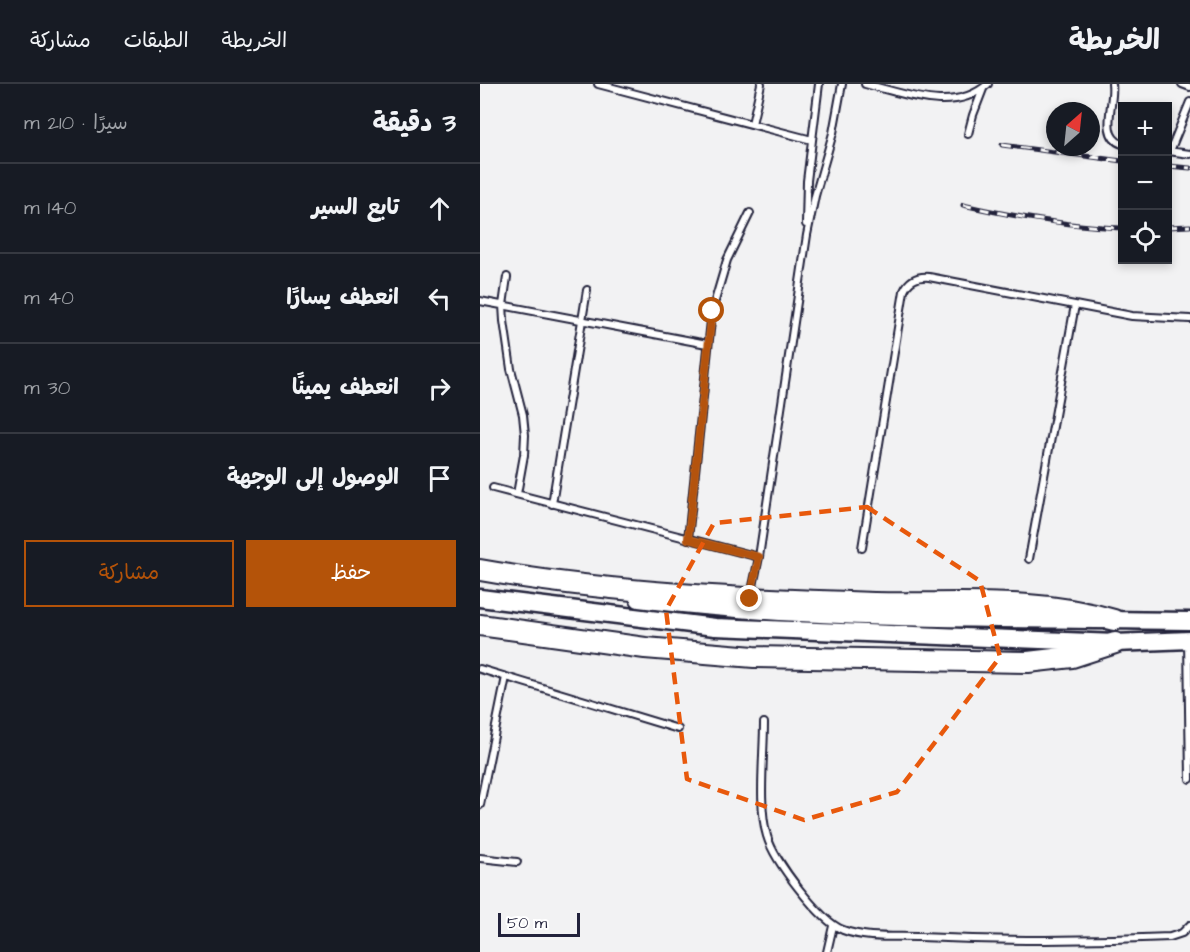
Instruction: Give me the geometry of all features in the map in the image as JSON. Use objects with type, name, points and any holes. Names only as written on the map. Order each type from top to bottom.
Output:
[{"type":"highway","points":[[480,570],[642,591],[750,599],[1022,604],[1069,608],[1114,620]]},
{"type":"highway","points":[[480,625],[645,648],[754,657],[1028,662],[1072,657],[1114,643]]},
{"type":"main road","points":[[480,579],[714,609],[918,618],[1190,621]]},
{"type":"main road","points":[[480,598],[715,627],[1114,643],[1189,640]]},
{"type":"lane","points":[[598,84],[812,140]]},
{"type":"lane","points":[[752,124],[760,84]]},
{"type":"lane","points":[[807,235],[806,188],[819,84]]},
{"type":"lane","points":[[750,599],[759,557],[807,235],[815,196],[832,139],[842,84]]},
{"type":"lane","points":[[865,84],[941,101],[963,99],[986,86]]},
{"type":"lane","points":[[1112,84],[1113,101],[1109,131],[1113,139],[1118,142]]},
{"type":"lane","points":[[1182,84],[1190,87]]},
{"type":"lane","points":[[968,134],[973,115],[986,86]]},
{"type":"lane","points":[[1172,144],[1190,102]]},
{"type":"lane","points":[[1172,151],[1190,154]]},
{"type":"lane","points":[[688,539],[712,311],[721,277],[750,213]]},
{"type":"lane","points":[[507,277],[503,305],[511,369],[525,425],[524,456],[517,494]]},
{"type":"lane","points":[[862,548],[904,291],[907,285],[917,278],[929,277],[1132,316],[1190,319]]},
{"type":"lane","points":[[552,504],[587,290]]},
{"type":"lane","points":[[480,301],[707,344]]},
{"type":"lane","points":[[1029,559],[1075,305]]},
{"type":"lane","points":[[493,488],[759,557]]},
{"type":"lane","points":[[1189,640],[1190,779]]},
{"type":"lane","points":[[480,669],[678,729]]},
{"type":"lane","points":[[480,805],[506,677]]},
{"type":"lane","points":[[764,723],[763,818],[769,842],[780,864],[833,926],[854,934],[865,935],[1052,942],[1170,937],[1182,933],[1190,925]]},
{"type":"lane","points":[[480,858],[517,862]]},
{"type":"lane","points":[[826,952],[833,926]]},
{"type":"highlighted area","points":[[867,507],[980,581],[1000,657],[897,792],[804,820],[687,779],[666,610],[714,523]]},
{"type":"railway","points":[[1002,145],[1118,160]]},
{"type":"railway","points":[[1172,166],[1190,168]]},
{"type":"railway","points":[[963,205],[1042,220],[1118,228]]},
{"type":"railway","points":[[1172,227],[1190,226]]},
{"type":"route","points":[[712,311],[688,539],[759,557],[750,599]]}]
